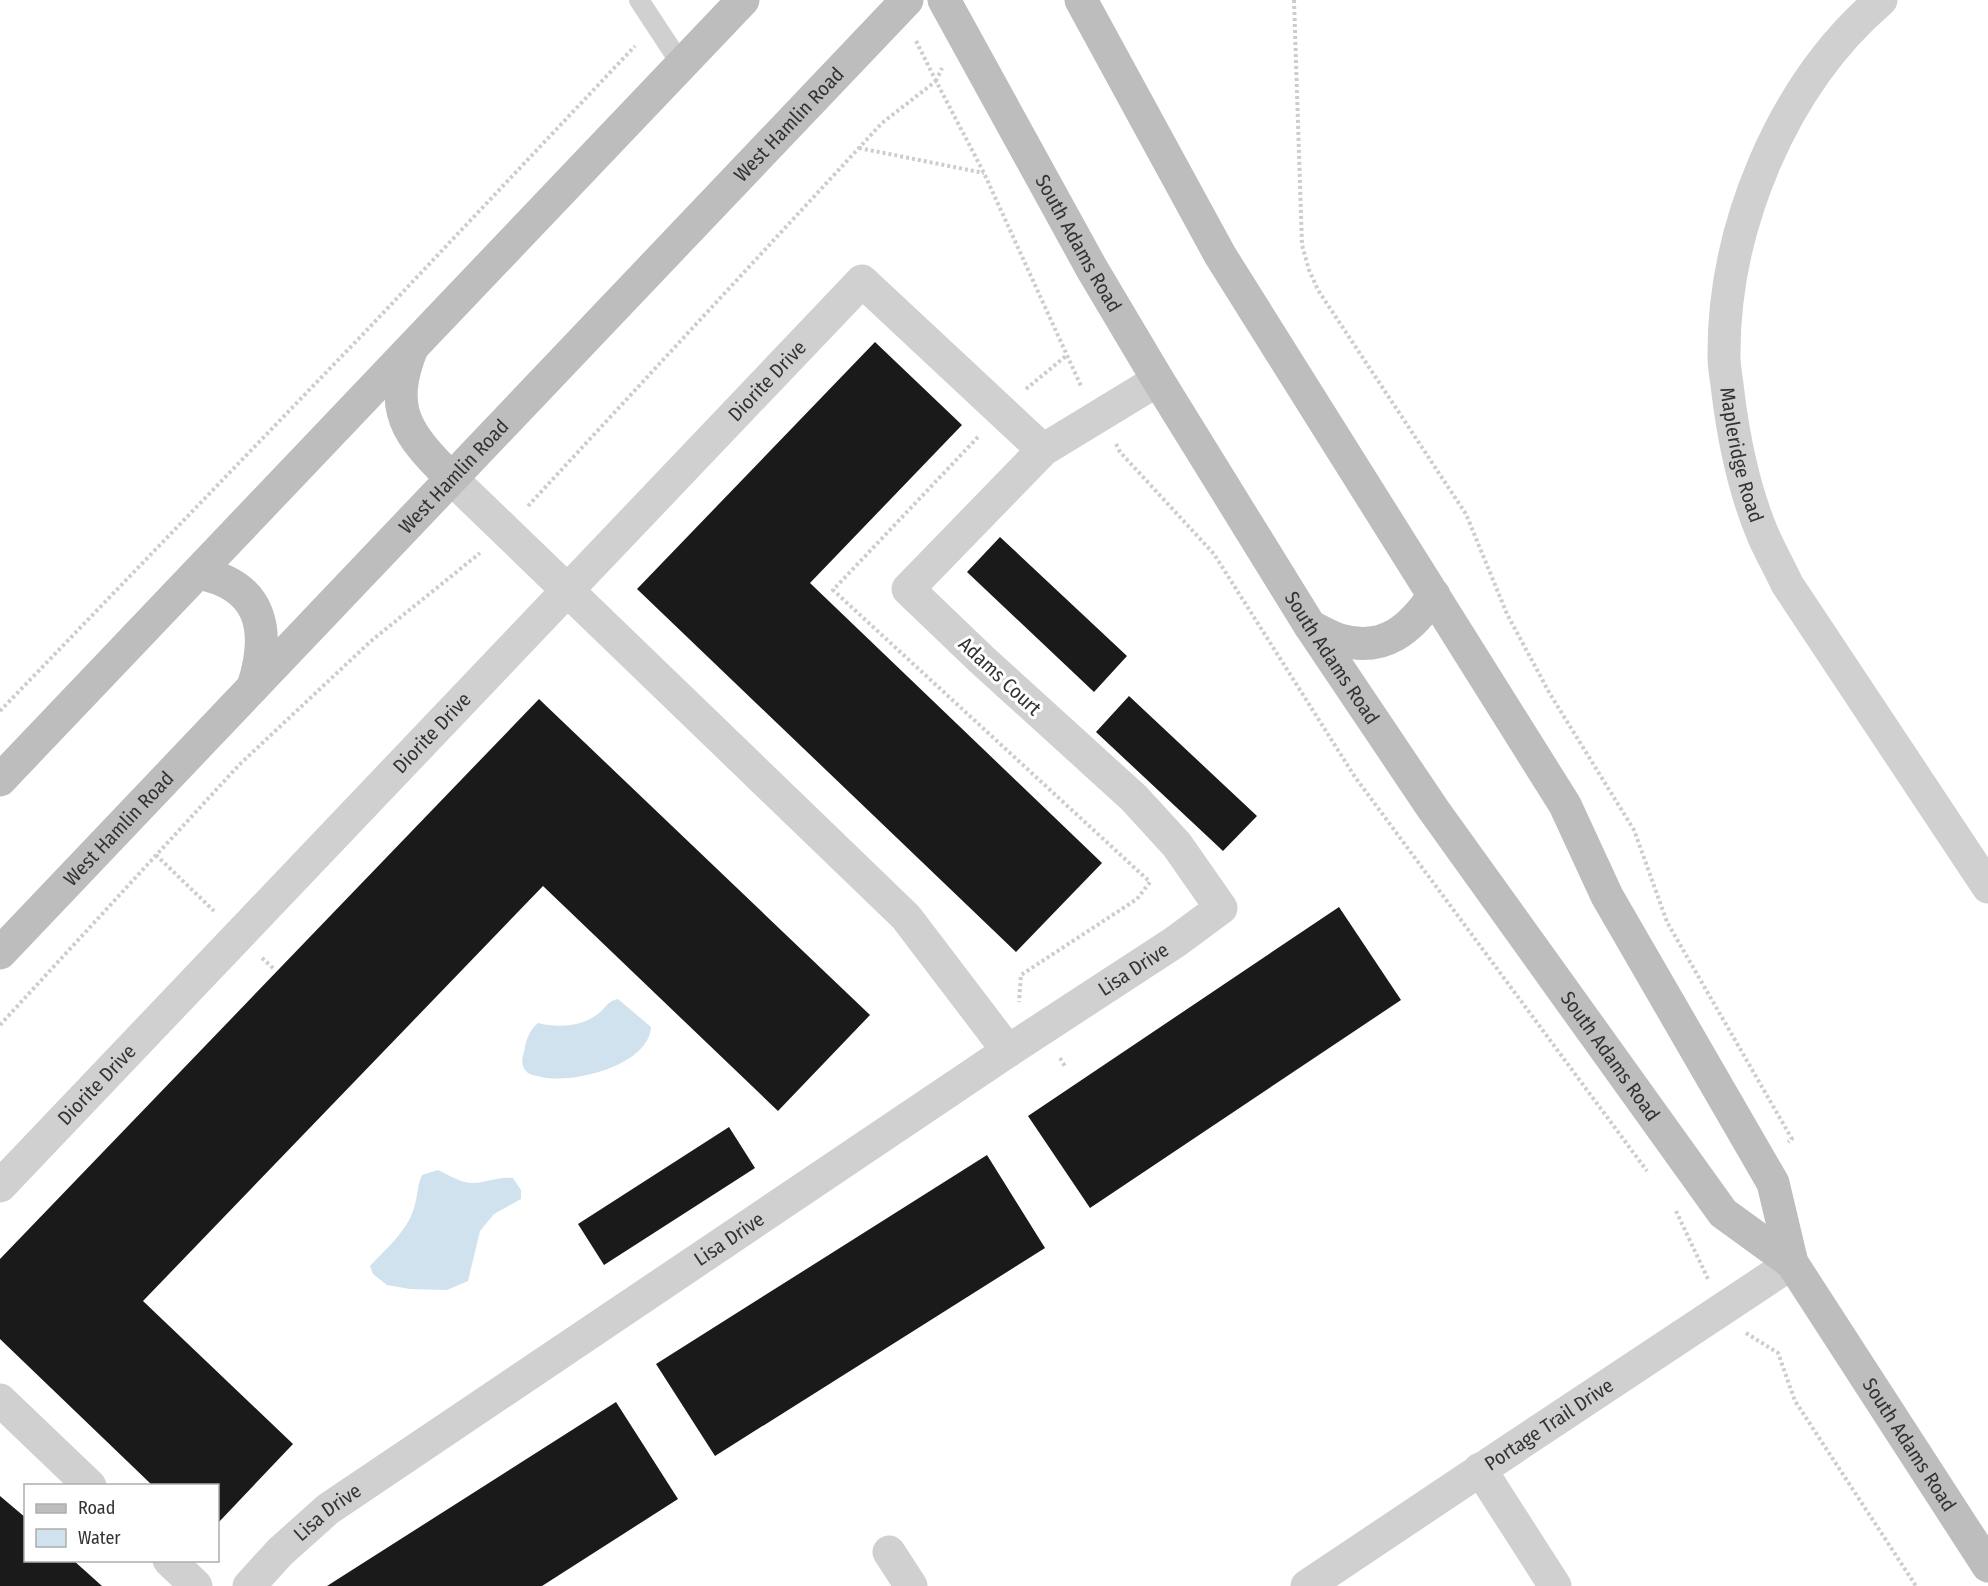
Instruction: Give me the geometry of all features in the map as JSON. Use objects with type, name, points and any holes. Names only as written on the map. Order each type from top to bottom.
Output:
[{"type":"main road","points":[[0,780],[742,0]]},
{"type":"main road","name":"West Hamlin Road","points":[[0,953],[907,0]]},
{"type":"main road","name":"South Adams Road","points":[[944,0],[1092,269],[1310,626],[1433,809],[1723,1213],[1791,1263]]},
{"type":"main road","name":"South Adams Road","points":[[1081,0],[1220,255],[1565,805],[1607,896],[1773,1183],[1791,1263],[1988,1566]]},
{"type":"main road","points":[[414,343],[403,370],[400,388],[402,407],[409,429],[421,448],[451,478]]},
{"type":"main road","points":[[198,573],[216,576],[233,584],[246,595],[255,609],[263,643],[261,662],[253,689]]},
{"type":"main road","points":[[1310,626],[1338,640],[1359,645],[1379,642],[1412,623],[1434,595]]},
{"type":"street","name":"Mapleridge Road","points":[[1881,0],[1862,16],[1830,53],[1808,84],[1782,128],[1752,197],[1731,272],[1726,313],[1724,358],[1732,430],[1744,480],[1762,535],[1787,584],[1988,887]]},
{"type":"street","name":"Diorite Drive","points":[[0,1186],[862,280],[1043,450]]},
{"type":"street","name":"Adams Court","points":[[1158,380],[1043,450],[908,589],[981,659],[1134,798],[1177,845],[1221,908]]},
{"type":"street","points":[[451,478],[906,917],[1008,1051]]},
{"type":"street","name":"Lisa Drive","points":[[249,1586],[280,1552],[328,1509],[1008,1051],[1175,942],[1221,908]]},
{"type":"street","name":"Portage Trail Drive","points":[[1307,1586],[1791,1263]]},
{"type":"street","points":[[0,1400],[89,1484]]},
{"type":"street","points":[[1480,1469],[1555,1586]]},
{"type":"street","points":[[889,1552],[911,1586]]},
{"type":"street","points":[[171,1562],[196,1586]]},
{"type":"lane","points":[[639,0],[681,64]]},
{"type":"path","points":[[1294,0],[1302,245],[1309,270],[1318,290],[1466,514],[1506,614],[1550,694],[1634,830],[1667,922],[1792,1139],[1783,1145]]},
{"type":"path","points":[[0,711],[654,26]]},
{"type":"path","points":[[859,147],[984,173]]},
{"type":"path","points":[[1676,1211],[1711,1286],[1725,1308],[1740,1329],[1778,1353],[1795,1401],[1916,1586]]},
{"type":"water","points":[[618,999],[651,1027],[647,1041],[637,1053],[605,1070],[568,1078],[532,1075],[525,1070],[522,1061],[526,1044],[530,1032],[538,1023],[554,1026],[578,1024],[592,1018],[610,1002]]},
{"type":"water","points":[[438,1170],[470,1183],[513,1178],[521,1190],[521,1199],[494,1214],[480,1231],[468,1281],[447,1290],[410,1289],[387,1285],[373,1274],[370,1266],[407,1224],[414,1208],[422,1175]]},
{"type":"building","points":[[875,342],[962,425],[810,583],[1102,863],[1016,952],[637,589]]},
{"type":"building","points":[[1000,537],[1127,656],[1094,692],[967,572]]},
{"type":"building","points":[[1129,696],[1257,816],[1223,851],[1096,732]]},
{"type":"building","points":[[539,699],[870,1015],[778,1111],[543,886],[143,1301],[293,1444],[219,1522],[219,1484],[151,1484],[0,1339],[0,1259]]},
{"type":"building","points":[[1339,907],[1401,1000],[1090,1208],[1028,1116]]},
{"type":"building","points":[[729,1127],[755,1168],[604,1265],[578,1224]]},
{"type":"building","points":[[987,1155],[1045,1248],[715,1456],[656,1364]]},
{"type":"building","points":[[616,1402],[678,1499],[542,1586],[327,1586]]},
{"type":"building","points":[[0,1496],[24,1516],[24,1562],[75,1562],[102,1586],[0,1586]]}]
